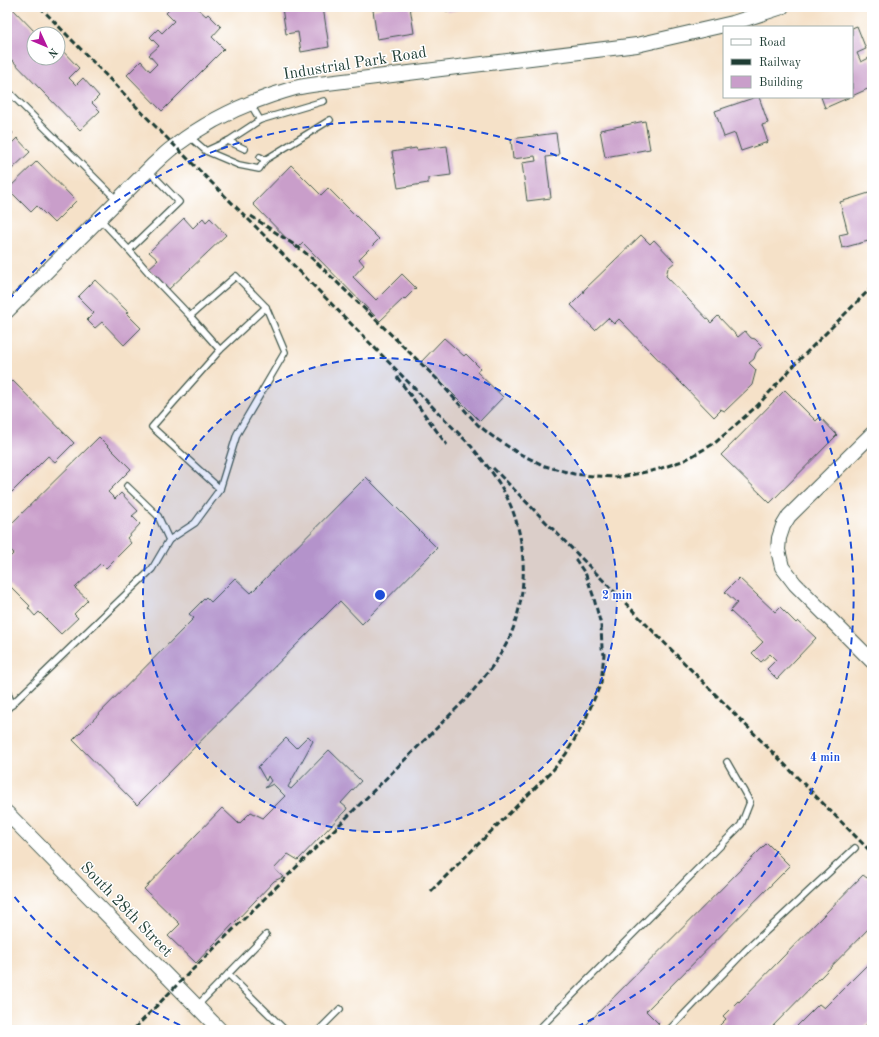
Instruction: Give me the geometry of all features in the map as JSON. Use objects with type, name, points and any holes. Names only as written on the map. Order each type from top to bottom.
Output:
[{"type":"street","name":"Industrial Park Road","points":[[7,311],[99,218],[175,146],[224,115],[250,103],[296,88],[319,84],[637,45],[733,23],[782,7]]},
{"type":"street","points":[[872,434],[789,516],[783,526],[779,538],[778,550],[782,568],[795,584],[872,661]]},
{"type":"street","name":"South 28th Street","points":[[7,813],[220,1030]]},
{"type":"lane","points":[[7,90],[118,200]]},
{"type":"lane","points":[[206,151],[228,141],[260,120],[324,101]]},
{"type":"lane","points":[[250,103],[260,120]]},
{"type":"lane","points":[[189,136],[206,151],[239,165],[259,169],[262,158],[330,120]]},
{"type":"lane","points":[[228,141],[245,149]]},
{"type":"lane","points":[[129,250],[179,202],[148,170]]},
{"type":"lane","points":[[99,218],[220,350]]},
{"type":"lane","points":[[9,707],[152,569],[169,540],[195,523],[220,489],[237,434],[285,352],[266,308],[236,276],[190,316]]},
{"type":"lane","points":[[220,489],[152,427],[220,350],[266,308]]},
{"type":"lane","points":[[127,486],[158,516],[169,540]]},
{"type":"lane","points":[[7,690],[9,707]]},
{"type":"lane","points":[[538,1030],[741,825],[750,802],[727,762]]},
{"type":"lane","points":[[669,1030],[745,951],[855,848]]},
{"type":"lane","points":[[197,1006],[266,935]]},
{"type":"lane","points":[[228,974],[285,1030]]},
{"type":"lane","points":[[319,1030],[340,1009]]},
{"type":"building","points":[[7,7],[11,7],[29,26],[26,26],[26,66],[66,66],[66,54],[79,68],[69,78],[76,85],[83,78],[99,96],[92,103],[100,111],[80,130],[7,55]]},
{"type":"building","points":[[172,7],[196,7],[206,16],[208,14],[221,27],[212,37],[224,49],[162,111],[127,75],[141,61],[150,71],[157,64],[149,55],[159,46],[150,37],[158,29],[162,33],[174,21],[166,13]]},
{"type":"building","points":[[323,7],[329,47],[301,52],[298,32],[286,34],[282,8]]},
{"type":"building","points":[[381,7],[410,7],[414,33],[377,39],[373,10],[382,8]]},
{"type":"building","points":[[446,7],[465,7],[465,8],[447,12]]},
{"type":"building","points":[[857,26],[866,49],[857,53],[861,62],[869,58],[872,65],[872,87],[853,96],[853,28]]},
{"type":"building","points":[[753,98],[759,98],[768,123],[762,125],[768,142],[741,151],[735,133],[724,137],[715,111]]},
{"type":"building","points":[[821,98],[848,98],[825,108]]},
{"type":"building","points":[[645,121],[650,149],[605,157],[600,130]]},
{"type":"building","points":[[7,127],[13,133],[7,139]]},
{"type":"building","points":[[556,133],[559,155],[546,157],[551,198],[527,201],[522,163],[536,161],[535,156],[513,159],[511,139]]},
{"type":"building","points":[[17,138],[30,152],[11,170],[7,166],[7,148]]},
{"type":"building","points":[[447,146],[451,175],[428,178],[428,183],[398,188],[392,152],[416,148],[417,150]]},
{"type":"building","points":[[37,161],[76,201],[54,223],[37,206],[31,212],[8,189]]},
{"type":"building","points":[[291,165],[321,195],[328,188],[379,239],[359,259],[364,265],[353,277],[376,300],[402,274],[416,288],[380,321],[303,243],[297,249],[253,204]]},
{"type":"building","points":[[872,192],[872,240],[842,248],[839,235],[848,233],[840,202]]},
{"type":"building","points":[[184,218],[193,228],[203,218],[206,222],[210,218],[226,235],[168,290],[148,269],[158,260],[149,252]]},
{"type":"building","points":[[641,235],[650,244],[654,240],[675,262],[668,268],[666,276],[711,323],[718,316],[738,337],[745,331],[751,338],[755,339],[762,346],[756,353],[754,359],[749,363],[756,370],[752,385],[725,411],[720,409],[721,410],[714,417],[619,319],[614,324],[608,318],[595,330],[571,305],[583,293],[584,290]]},
{"type":"building","points":[[95,280],[128,312],[126,313],[141,328],[124,345],[102,322],[95,328],[87,320],[94,313],[78,297]]},
{"type":"building","points":[[444,338],[464,356],[466,354],[480,368],[477,372],[503,397],[480,421],[421,362]]},
{"type":"building","points":[[13,381],[74,443],[55,462],[48,456],[12,492],[7,487],[7,387]]},
{"type":"building","points":[[785,390],[816,421],[820,417],[837,435],[770,503],[721,455]]},
{"type":"building","points":[[99,437],[131,469],[108,492],[115,499],[121,493],[138,511],[132,516],[140,524],[127,538],[131,543],[106,568],[101,563],[75,588],[88,600],[74,614],[78,618],[61,634],[39,612],[35,616],[28,608],[30,606],[7,583],[7,560],[14,553],[7,547],[7,528]]},
{"type":"building","points":[[366,477],[437,548],[362,624],[340,601],[137,805],[73,740],[194,618],[189,614],[206,597],[211,602],[235,578],[251,593]]},
{"type":"building","points":[[739,578],[775,612],[780,607],[796,623],[798,621],[816,638],[777,679],[767,669],[776,660],[770,654],[761,662],[752,653],[763,642],[730,611],[737,603],[725,592]]},
{"type":"building","points":[[308,736],[313,741],[288,787],[291,789],[329,750],[361,781],[341,803],[347,808],[346,810],[298,860],[288,854],[274,869],[283,877],[274,881],[196,963],[168,936],[180,924],[144,889],[222,808],[239,824],[251,812],[263,818],[285,796],[273,784],[265,788],[271,781],[268,776],[266,781],[258,767],[286,738],[296,748]]},
{"type":"building","points":[[767,843],[790,866],[646,1011],[659,1024],[653,1030],[581,1030]]},
{"type":"building","points":[[872,873],[872,925],[769,1030],[715,1030],[726,1019],[723,1016],[738,1001],[739,1002],[863,875],[867,878]]},
{"type":"building","points":[[872,960],[872,1019],[861,1030],[793,1030],[819,1004],[824,1008]]},
{"type":"railway","points":[[40,7],[158,129],[471,446],[493,473],[509,501],[521,540],[523,560],[523,581],[515,622],[504,649],[484,678],[467,698],[133,1030]]},
{"type":"railway","points":[[251,216],[302,250],[315,261],[436,378],[478,425],[518,453],[545,466],[574,474],[620,477],[656,470],[685,460],[715,443],[757,406],[800,359],[872,287]]},
{"type":"railway","points":[[397,377],[447,445]]},
{"type":"railway","points":[[493,468],[872,853]]},
{"type":"railway","points":[[431,891],[553,770],[566,754],[584,723],[601,683],[604,654],[602,648],[601,625],[593,595],[586,575],[574,557]]}]
